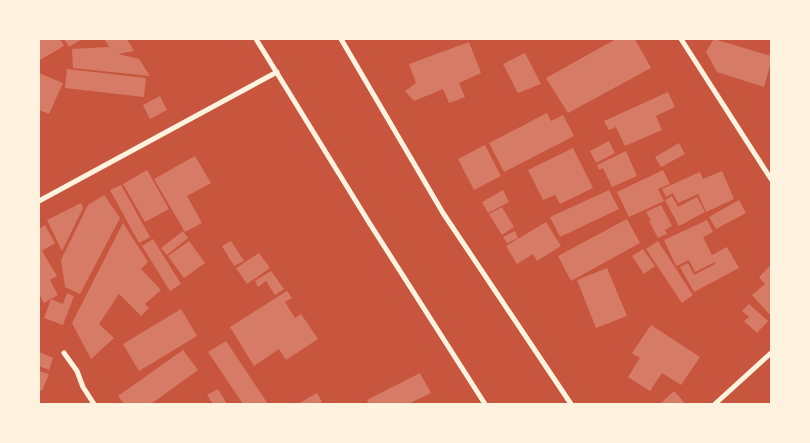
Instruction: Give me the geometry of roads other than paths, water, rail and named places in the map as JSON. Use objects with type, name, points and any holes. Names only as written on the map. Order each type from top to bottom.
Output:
[{"type":"street","points":[[256,39],[485,404]]},
{"type":"street","points":[[342,39],[444,213],[571,404]]},
{"type":"street","points":[[681,39],[771,179]]},
{"type":"street","points":[[39,201],[277,72]]},
{"type":"street","points":[[64,353],[77,371],[83,387],[94,404]]},
{"type":"street","points":[[715,404],[771,353]]}]
